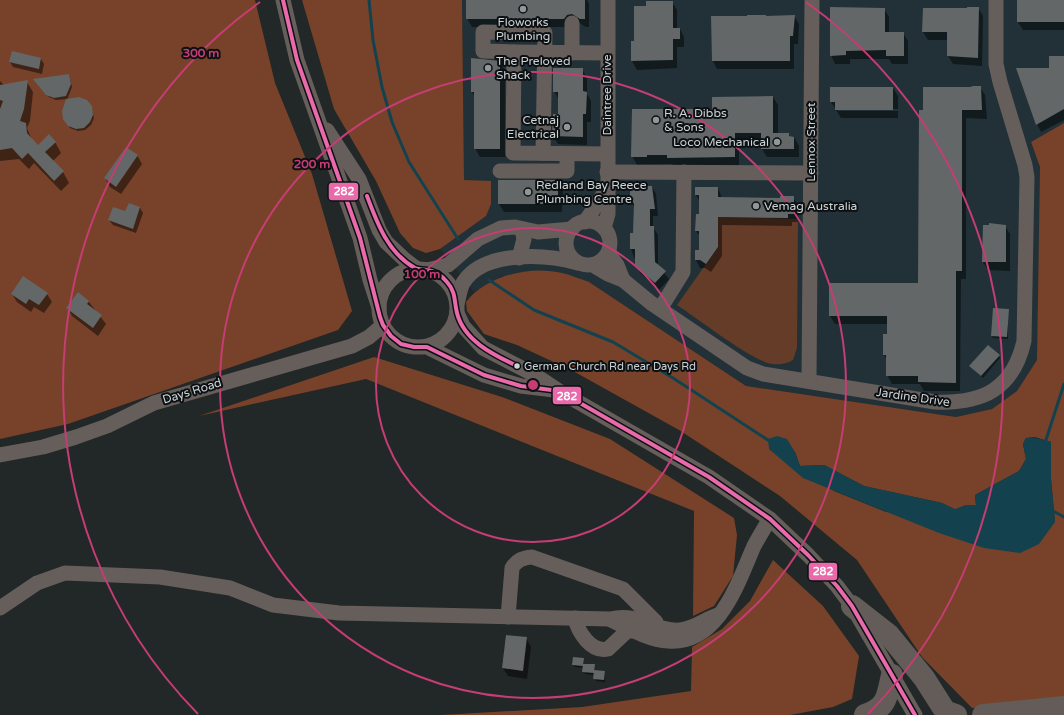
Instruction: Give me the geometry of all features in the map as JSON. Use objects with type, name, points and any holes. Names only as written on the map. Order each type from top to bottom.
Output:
[{"type":"highway","points":[[852,606],[889,635],[924,678],[945,712],[956,715]]},
{"type":"highway","points":[[865,715],[877,711],[887,700],[892,675]]},
{"type":"highway","points":[[983,715],[1064,707]]},
{"type":"street","points":[[283,0],[297,60],[331,160],[360,238],[383,326],[391,336],[401,344],[414,347],[427,347],[438,342],[447,335],[454,325],[463,284],[477,269],[495,260],[553,257],[585,264],[604,258],[608,253],[610,240],[604,228],[592,222],[585,222]]},
{"type":"street","name":"Daintree Drive","points":[[604,228],[608,214],[608,0]]},
{"type":"street","name":"Lennox Street","points":[[809,381],[812,0]]},
{"type":"street","name":"Jardine Drive","points":[[585,264],[622,280],[660,309],[747,368],[763,374],[935,402],[958,403],[973,400],[989,393],[1007,379],[1020,359],[1024,341],[1027,177],[1026,165],[1000,82],[996,64],[996,0]]},
{"type":"street","points":[[572,23],[572,53]]},
{"type":"street","points":[[543,153],[544,52],[545,34],[483,32],[483,51],[544,52],[572,53],[607,53]]},
{"type":"street","points":[[514,52],[513,153],[607,154]]},
{"type":"street","points":[[318,119],[359,179],[379,230],[386,242],[404,259],[422,269],[438,274],[448,282],[454,292],[457,308],[467,332],[483,348],[535,375],[559,391],[709,477],[770,519],[808,555],[837,586],[852,606],[915,715]]},
{"type":"street","points":[[525,171],[526,153]]},
{"type":"street","points":[[500,171],[567,171],[567,154]]},
{"type":"street","points":[[607,172],[811,173]]},
{"type":"street","points":[[660,309],[683,272],[684,172]]},
{"type":"street","points":[[379,308],[381,296],[386,285],[400,274],[448,265],[487,233],[501,228],[522,229],[538,232],[572,229],[585,222],[607,190]]},
{"type":"street","points":[[519,258],[524,239],[522,229]]},
{"type":"street","points":[[572,229],[566,241],[567,247],[573,259],[585,264]]},
{"type":"street","points":[[608,253],[616,265],[622,280]]},
{"type":"street","name":"Days Road","points":[[0,455],[43,447],[69,439],[107,426],[154,403],[352,346],[369,337],[383,326]]},
{"type":"street","points":[[427,347],[484,375],[521,386],[559,391]]},
{"type":"street","points":[[610,619],[658,640],[678,641],[702,632],[732,598],[755,545],[770,519]]},
{"type":"street","points":[[508,617],[512,568],[516,562],[524,558],[532,557],[623,589],[659,626]]},
{"type":"street","points":[[0,608],[37,583],[65,572],[160,577],[230,588],[273,605],[339,613],[610,619],[620,617],[632,618],[672,629],[687,629],[718,615]]},
{"type":"street","points":[[575,618],[576,626],[585,638],[597,649],[608,649],[626,632],[636,630]]},
{"type":"shaded area","points":[[0,0],[255,0],[275,83],[312,174],[352,311],[338,330],[68,424],[0,439]]},
{"type":"shaded area","points":[[302,0],[462,0],[464,180],[491,181],[491,204],[486,216],[440,249],[426,253],[413,248],[400,233],[376,181],[334,109]]},
{"type":"shaded area","points":[[462,0],[1064,0],[1064,123],[1031,142],[1040,167],[1039,331],[1037,360],[1017,391],[992,409],[956,417],[746,386],[589,282],[502,276],[474,292],[440,249],[486,216],[464,181]]},
{"type":"shaded area","points":[[1064,123],[1064,701],[972,708],[922,657],[857,560],[780,496],[679,430],[573,371],[517,345],[484,334],[467,311],[466,302],[485,285],[497,279],[536,270],[562,273],[589,282],[746,386],[956,417],[992,409],[1017,391],[1037,360],[1040,167],[1031,142]],"holes":[[[1035,437],[1051,442],[1051,479],[1055,522],[886,512],[834,491],[769,449],[795,452],[800,466],[824,465],[864,486],[942,503],[955,510],[966,505],[976,505],[975,495],[1019,471],[1026,459],[1023,444],[1026,438]]]},
{"type":"shaded area","points":[[718,217],[798,219],[797,348],[793,360],[778,364],[763,361],[724,338],[677,305],[718,247]]},
{"type":"shaded area","points":[[374,357],[502,397],[610,439],[734,518],[737,535],[733,576],[714,606],[693,616],[694,511],[366,379],[199,416]]},
{"type":"shaded area","points":[[773,560],[823,606],[859,656],[852,699],[833,707],[790,715],[441,715],[582,707],[691,691],[692,647],[722,629],[750,601]]},
{"type":"water","points":[[777,436],[787,439],[795,452],[800,466],[824,465],[864,486],[942,503],[955,509],[966,505],[976,505],[975,495],[1019,471],[1026,459],[1023,444],[1026,438],[1035,438],[1048,441],[1051,442],[1051,479],[1055,522],[1039,544],[1020,553],[984,548],[939,533],[803,478],[769,449],[768,439]]},
{"type":"building","points":[[466,0],[585,0],[585,19],[580,19],[572,14],[567,15],[564,19],[466,19]]},
{"type":"building","points":[[1017,0],[1064,0],[1064,22],[1017,22]]},
{"type":"building","points":[[646,1],[673,1],[673,28],[680,28],[680,39],[673,39],[673,60],[631,61],[631,41],[634,41],[634,6],[646,6]]},
{"type":"building","points":[[830,7],[885,8],[885,32],[904,32],[904,56],[886,56],[886,50],[846,51],[846,55],[830,56]]},
{"type":"building","points":[[979,7],[978,58],[947,56],[947,32],[922,32],[923,8]]},
{"type":"building","points":[[795,15],[793,36],[790,36],[790,61],[712,61],[711,16]]},
{"type":"building","points":[[12,51],[41,58],[39,69],[9,62]]},
{"type":"building","points":[[1049,56],[1064,56],[1064,109],[1036,125],[1016,68],[1049,68]]},
{"type":"building","points":[[471,58],[500,61],[500,149],[474,149],[474,92],[471,92]]},
{"type":"building","points":[[553,68],[583,68],[583,91],[587,92],[586,114],[583,114],[583,137],[552,136],[553,114],[558,114],[558,92],[553,92]]},
{"type":"building","points":[[69,74],[71,84],[66,96],[54,98],[46,95],[33,79]]},
{"type":"building","points":[[28,80],[24,109],[20,121],[26,123],[27,133],[38,145],[49,134],[56,142],[45,152],[64,171],[54,181],[28,153],[22,159],[12,148],[0,150],[0,109],[3,101],[0,100],[0,85]]},
{"type":"building","points":[[981,86],[982,110],[962,110],[962,271],[956,271],[956,383],[918,382],[918,376],[886,376],[886,355],[883,355],[883,334],[887,334],[887,316],[829,316],[829,283],[918,283],[919,110],[923,110],[923,87]]},
{"type":"building","points":[[830,87],[893,87],[893,110],[835,110],[835,102],[830,102]]},
{"type":"building","points":[[773,96],[773,133],[789,133],[789,136],[794,137],[794,149],[761,149],[761,133],[735,133],[735,157],[667,158],[667,155],[647,155],[647,157],[631,157],[632,109],[712,109],[712,97]]},
{"type":"building","points":[[79,97],[87,100],[92,106],[93,115],[90,122],[84,128],[76,129],[68,126],[63,119],[62,111],[66,99]]},
{"type":"building","points":[[126,147],[138,155],[116,187],[104,178]]},
{"type":"building","name":"Redland Bay Reece Plumbing Centre","points":[[498,180],[558,180],[558,204],[498,204]]},
{"type":"building","points":[[630,186],[652,186],[655,209],[650,209],[650,226],[654,226],[655,262],[666,271],[655,283],[635,266],[635,249],[630,249],[630,233],[633,233],[634,203],[630,203]]},
{"type":"building","points":[[695,187],[718,187],[718,197],[780,198],[780,196],[794,196],[794,214],[788,214],[788,218],[718,217],[718,247],[706,264],[700,260],[695,260],[695,250],[699,250],[699,231],[695,231],[696,214],[699,214],[699,195],[695,195]]},
{"type":"building","points":[[129,203],[140,207],[133,229],[108,220],[113,207],[125,211]]},
{"type":"building","points":[[989,223],[1006,225],[1006,262],[982,262],[983,225],[989,225]]},
{"type":"building","points":[[23,276],[48,293],[39,305],[29,299],[26,304],[11,294]]},
{"type":"building","points":[[78,292],[89,301],[87,304],[102,315],[93,328],[66,308]]},
{"type":"building","points":[[993,308],[1009,309],[1007,337],[991,336]]},
{"type":"building","points":[[988,345],[1000,355],[981,376],[969,366]]},
{"type":"building","points":[[506,635],[527,637],[523,671],[502,668]]},
{"type":"building","points":[[573,657],[584,658],[583,666],[572,665]]},
{"type":"building","points":[[583,664],[595,664],[594,673],[582,672]]},
{"type":"building","points":[[594,670],[605,671],[604,680],[593,679]]},
{"type":"waterway","points":[[369,0],[373,40],[382,87],[392,122],[409,162],[458,239]]},
{"type":"waterway","points":[[489,280],[534,310],[613,342],[673,378],[771,442]]},
{"type":"waterway","points":[[1045,443],[1064,384]]},
{"type":"waterway","points":[[1050,511],[1064,517]]},
{"type":"transit line","name":"282","points":[[283,0],[297,60],[360,238],[380,317],[383,325],[391,336],[401,344],[414,347],[427,347],[484,375],[521,386],[559,391],[709,477],[770,519],[808,555],[837,586],[852,606],[915,715]]},
{"type":"transit line","name":"282","points":[[367,196],[379,227],[398,254],[415,268],[433,271],[438,274],[450,286],[457,313],[466,332],[481,346],[517,366]]},
{"type":"place","name":"Floworks Plumbing","points":[[523,9]]},
{"type":"place","name":"The Preloved Shack","points":[[488,68]]},
{"type":"place","name":"R. A. Dibbs & Sons","points":[[656,120]]},
{"type":"place","name":"Cetnaj Electrical","points":[[567,127]]},
{"type":"place","name":"Loco Mechanical","points":[[777,142]]},
{"type":"place","name":"Redland Bay Reece Plumbing Centre","points":[[528,192]]},
{"type":"place","name":"Vemag Australia","points":[[756,206]]},
{"type":"place","name":"German Church Rd near Days Rd","points":[[517,366]]}]
